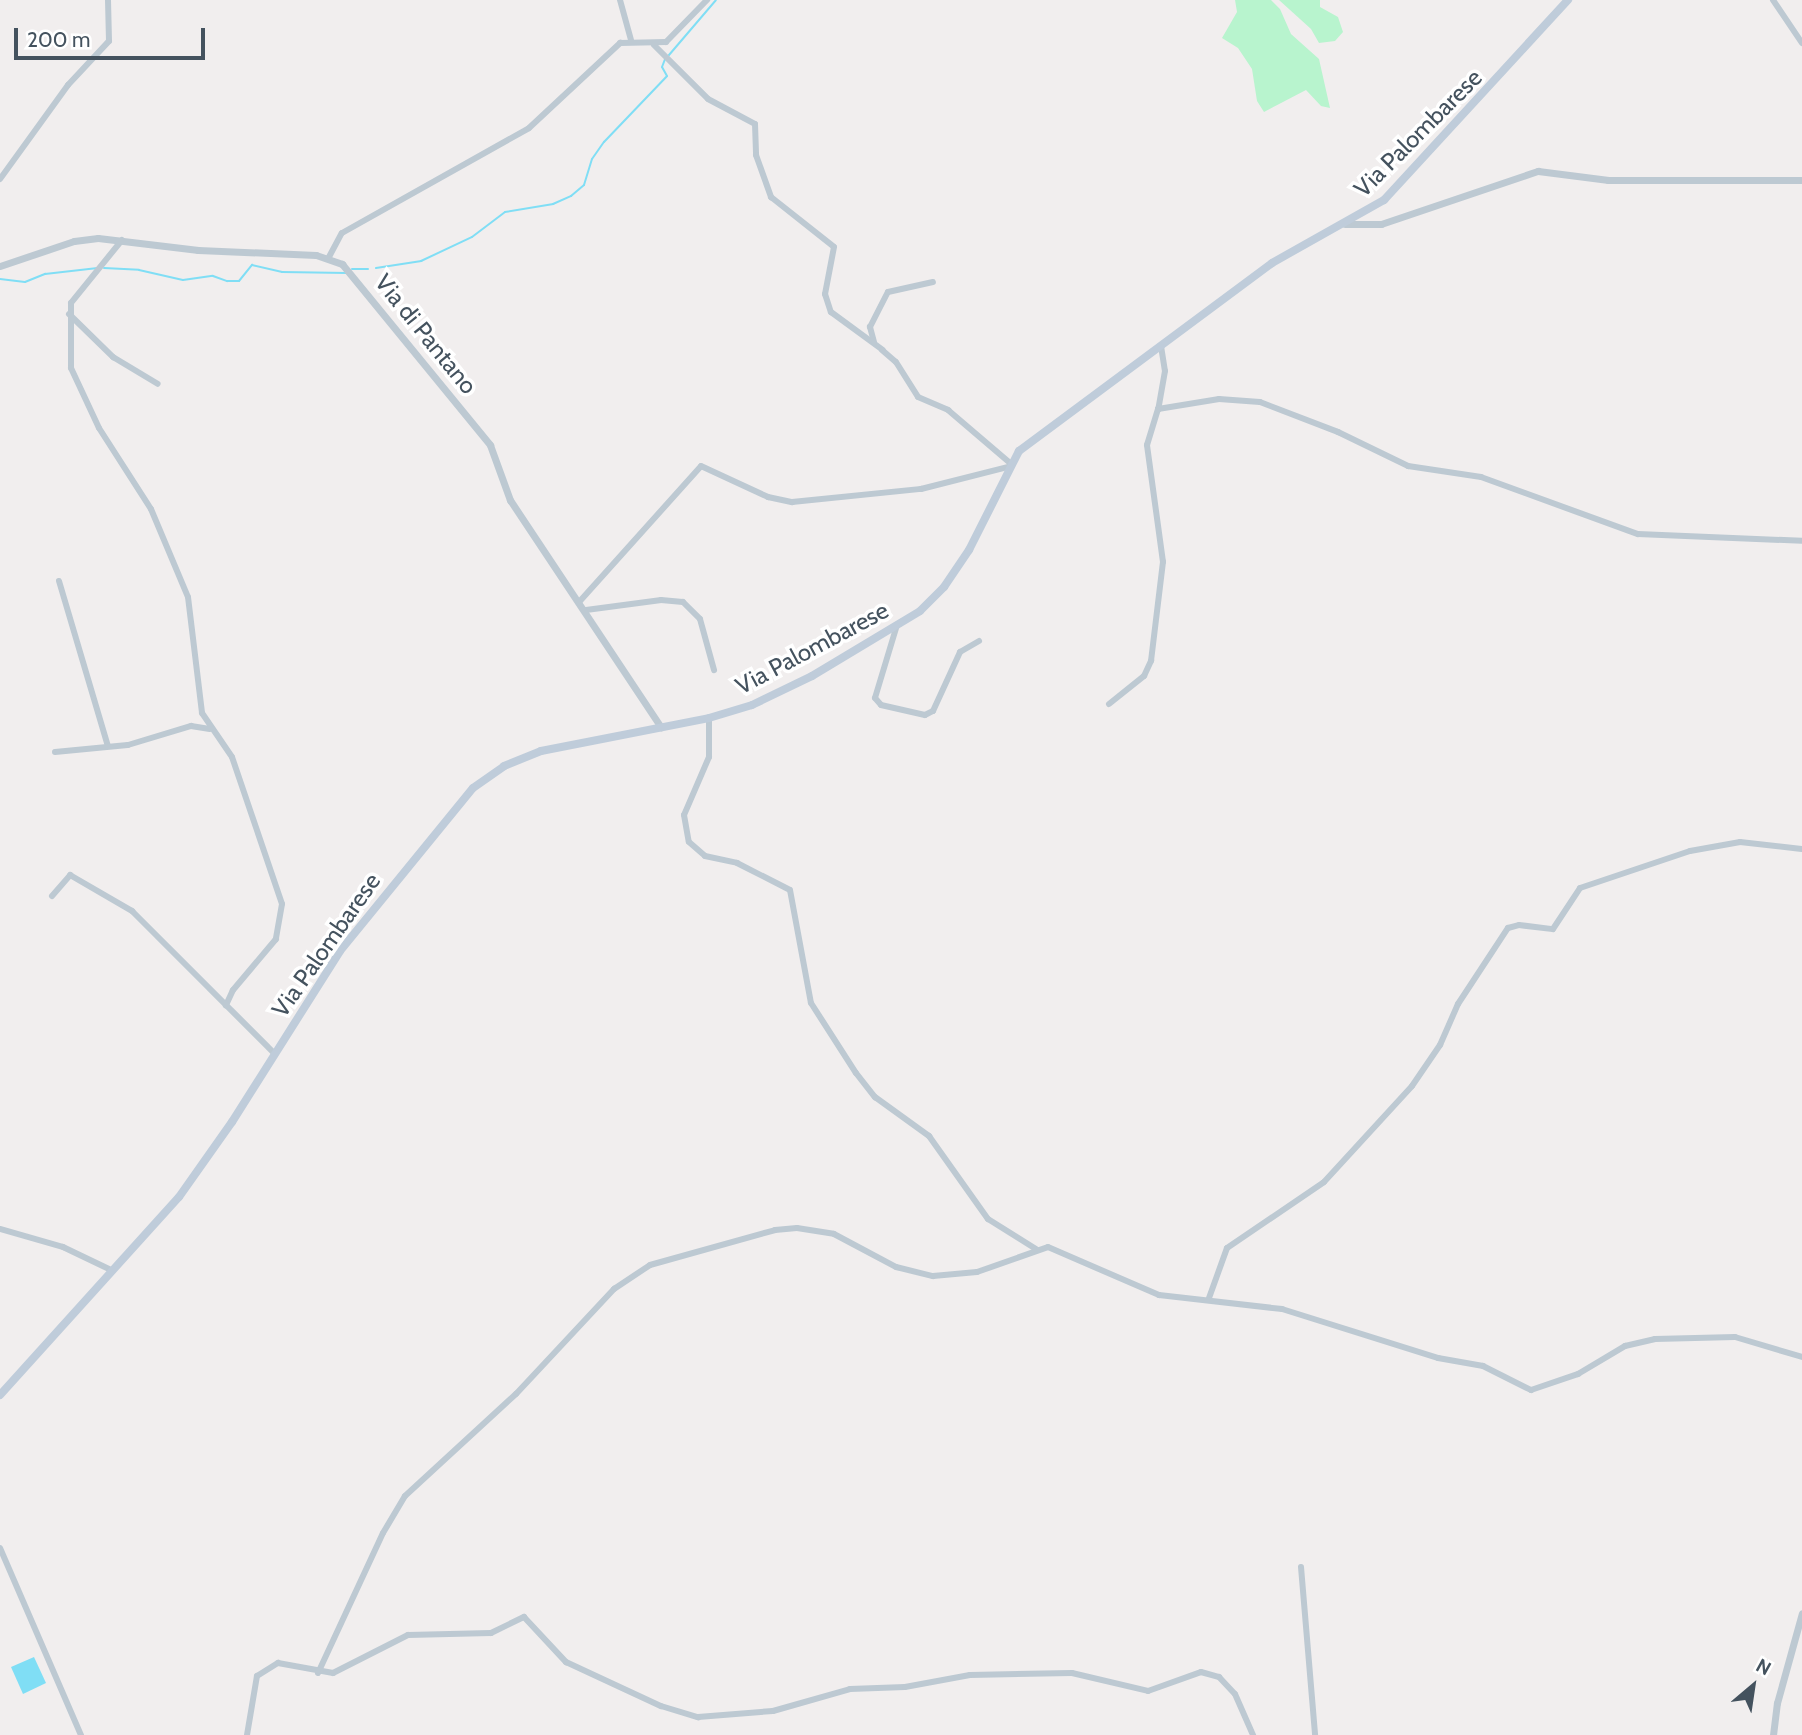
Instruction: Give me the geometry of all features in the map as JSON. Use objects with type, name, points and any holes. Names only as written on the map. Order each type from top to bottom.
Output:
[{"type":"main road","name":"Via Palombarese","points":[[0,1395],[190,1183],[343,946],[444,817],[477,784],[508,764],[541,751],[709,719],[768,698],[929,604],[951,577],[984,524],[1009,465],[1026,445],[1278,258],[1345,224],[1397,188],[1568,0]]},
{"type":"street","points":[[0,179],[68,85],[109,41],[108,0]]},
{"type":"street","points":[[620,0],[631,40]]},
{"type":"street","points":[[654,45],[676,35],[707,0]]},
{"type":"street","points":[[1773,0],[1802,43]]},
{"type":"street","points":[[0,266],[78,240],[122,240],[186,250],[329,257],[342,233],[529,128],[617,46],[631,40],[654,45],[708,99],[755,124],[756,155],[771,197],[783,211],[825,236],[835,249],[825,294],[831,312],[896,362],[918,397],[948,410],[1009,465]]},
{"type":"street","points":[[1345,224],[1381,224],[1451,203],[1517,175],[1545,170],[1608,180],[1802,180]]},
{"type":"street","points":[[122,240],[75,295],[69,314],[75,380],[99,428],[148,504],[190,602],[195,680],[210,729],[232,757],[282,908],[276,939],[233,990],[226,1006]]},
{"type":"street","name":"Via di Pantano","points":[[329,257],[350,271],[490,445],[509,498],[586,610],[661,727]]},
{"type":"street","points":[[883,350],[869,331],[881,301],[897,287],[933,282]]},
{"type":"street","points":[[69,314],[113,357],[158,384]]},
{"type":"street","points":[[1110,705],[1144,676],[1152,661],[1163,566],[1147,444],[1158,409],[1165,372],[1161,346]]},
{"type":"street","points":[[1158,409],[1223,399],[1263,402],[1408,466],[1481,477],[1638,534],[1802,541]]},
{"type":"street","points":[[580,601],[701,466],[764,495],[792,502],[921,489],[1009,465]]},
{"type":"street","points":[[58,581],[108,746]]},
{"type":"street","points":[[586,610],[661,600],[683,602],[700,619],[714,670]]},
{"type":"street","points":[[897,625],[875,698],[881,705],[925,715],[933,711],[960,652],[979,641]]},
{"type":"street","points":[[709,719],[709,754],[684,815],[689,842],[705,856],[737,863],[790,890],[810,1000],[856,1073],[875,1097],[929,1136],[988,1219],[1036,1249]]},
{"type":"street","points":[[55,752],[108,746],[191,726],[210,729]]},
{"type":"street","points":[[1209,1298],[1227,1248],[1325,1182],[1412,1086],[1440,1045],[1456,1007],[1510,927],[1549,930],[1580,888],[1690,851],[1740,842],[1802,849]]},
{"type":"street","points":[[52,896],[70,875],[129,909],[275,1054]]},
{"type":"street","points":[[318,1673],[383,1533],[405,1496],[511,1399],[614,1289],[638,1270],[788,1228],[838,1236],[896,1267],[928,1276],[977,1272],[1036,1249],[1053,1248],[1165,1296],[1209,1298],[1282,1308],[1434,1357],[1486,1367],[1531,1390],[1565,1380],[1625,1346],[1655,1339],[1739,1337],[1802,1357]]},
{"type":"street","points":[[0,1229],[69,1249],[113,1271]]},
{"type":"street","points":[[0,1548],[81,1735]]},
{"type":"street","points":[[1301,1567],[1315,1735]]},
{"type":"street","points":[[1773,1735],[1779,1695],[1802,1613]]},
{"type":"street","points":[[247,1735],[259,1672],[284,1662],[318,1673],[345,1669],[408,1635],[487,1633],[524,1617],[550,1650],[570,1664],[665,1707],[698,1717],[778,1710],[850,1689],[905,1687],[964,1676],[1072,1673],[1150,1691],[1198,1671],[1214,1675],[1228,1686],[1242,1704],[1254,1735]]},
{"type":"green space","points":[[1235,0],[1271,0],[1280,9],[1291,34],[1319,59],[1330,108],[1321,106],[1306,90],[1264,112],[1257,101],[1252,69],[1238,48],[1222,38],[1237,12]]},
{"type":"green space","points":[[1279,0],[1320,0],[1320,7],[1338,17],[1343,32],[1335,41],[1319,43],[1311,29]]},
{"type":"water","points":[[34,1657],[46,1683],[23,1694],[11,1667]]},
{"type":"waterway","points":[[669,55],[716,0]]},
{"type":"waterway","points":[[376,268],[421,261],[472,237],[505,212],[553,204],[571,196],[584,185],[592,159],[604,142],[667,76],[662,67],[665,59]]},
{"type":"waterway","points":[[104,268],[139,270],[183,280],[213,276],[227,281],[239,281],[252,265],[282,272],[347,273]]},
{"type":"waterway","points":[[0,279],[25,282],[45,274],[98,268]]},
{"type":"waterway","points":[[352,269],[368,269]]}]
